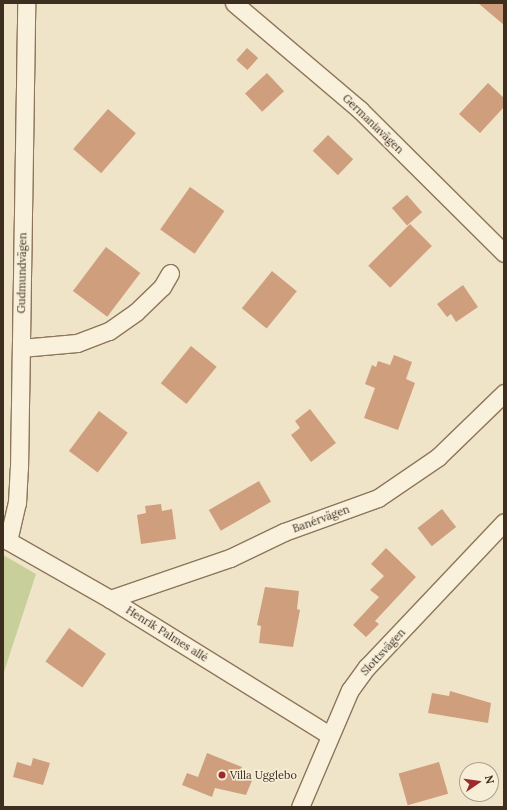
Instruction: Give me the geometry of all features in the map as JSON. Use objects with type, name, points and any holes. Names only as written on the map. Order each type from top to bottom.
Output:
[{"type":"street","name":"Gudmundvägen","points":[[6,540],[19,475],[26,3]]},
{"type":"street","name":"Germaniavägen","points":[[234,3],[360,110],[504,253]]},
{"type":"street","points":[[21,348],[77,343],[109,332],[136,312],[162,288],[170,273]]},
{"type":"street","name":"Banérvägen","points":[[110,599],[230,558],[284,532],[378,498],[438,457],[504,393]]},
{"type":"street","name":"Slottsvägen","points":[[300,807],[329,735],[350,690],[367,667],[504,522]]},
{"type":"street","name":"Henrik Palmes allé","points":[[6,540],[110,599],[329,735]]},
{"type":"green space","points":[[3,555],[36,574],[3,675]]},
{"type":"building","points":[[478,3],[504,3],[504,25]]},
{"type":"building","points":[[247,48],[258,58],[247,70],[236,60]]},
{"type":"building","points":[[267,73],[284,91],[262,112],[245,93]]},
{"type":"building","points":[[488,83],[504,98],[504,107],[480,133],[459,114]]},
{"type":"building","points":[[108,109],[136,133],[101,173],[73,149]]},
{"type":"building","points":[[328,135],[353,159],[338,175],[313,151]]},
{"type":"building","points":[[190,187],[224,211],[195,254],[160,230]]},
{"type":"building","points":[[407,195],[422,212],[407,225],[392,208]]},
{"type":"building","points":[[410,224],[432,246],[390,288],[368,266]]},
{"type":"building","points":[[106,247],[140,273],[107,317],[73,291]]},
{"type":"building","points":[[272,271],[297,291],[267,328],[242,308]]},
{"type":"building","points":[[463,285],[478,307],[456,322],[451,314],[447,317],[437,304]]},
{"type":"building","points":[[191,346],[217,367],[186,404],[161,383]]},
{"type":"building","points":[[394,355],[412,362],[406,379],[415,383],[398,430],[364,418],[375,388],[365,384],[372,365],[376,367],[378,361],[390,365]]},
{"type":"building","points":[[310,409],[336,443],[311,462],[291,435],[300,428],[295,421]]},
{"type":"building","points":[[99,411],[128,433],[98,473],[69,451]]},
{"type":"building","points":[[259,481],[271,502],[221,531],[209,510]]},
{"type":"building","points":[[161,504],[162,511],[172,509],[176,539],[141,544],[137,515],[146,513],[145,506]]},
{"type":"building","points":[[442,509],[456,527],[432,546],[418,528]]},
{"type":"building","points":[[386,548],[416,577],[375,621],[379,624],[366,637],[353,625],[379,597],[370,590],[384,576],[371,564]]},
{"type":"building","points":[[265,587],[299,591],[297,609],[300,610],[293,647],[259,643],[261,626],[257,625]]},
{"type":"building","points":[[69,628],[106,654],[82,687],[45,662]]},
{"type":"building","points":[[450,691],[491,703],[488,723],[428,713],[432,693],[449,696]]},
{"type":"building","name":"Villa Ugglebo","points":[[207,753],[242,767],[240,773],[253,778],[246,795],[215,788],[212,797],[182,785],[187,773],[198,777]]},
{"type":"building","points":[[33,758],[50,763],[43,785],[13,777],[17,762],[31,766]]},
{"type":"building","points":[[439,762],[448,794],[408,805],[399,774]]},
{"type":"place","name":"Villa Ugglebo","points":[[222,775]]}]
